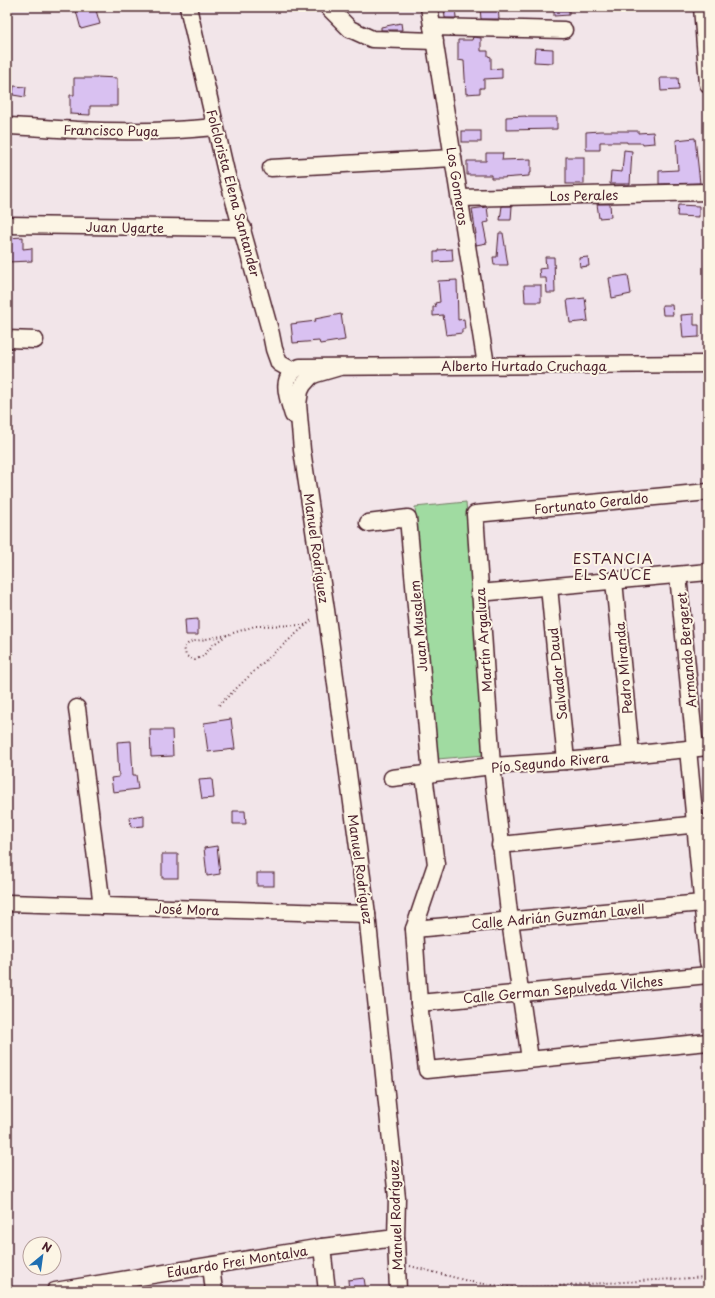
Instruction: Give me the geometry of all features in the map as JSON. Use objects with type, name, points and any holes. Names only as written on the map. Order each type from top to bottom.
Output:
[{"type":"street","name":"Folclorista Elena Santander","points":[[188,7],[215,127],[274,349],[279,363],[293,371]]},
{"type":"street","points":[[328,7],[350,29],[372,39],[434,34],[564,30]]},
{"type":"street","name":"Los Gomeros","points":[[429,7],[486,365]]},
{"type":"street","points":[[702,7],[708,84]]},
{"type":"street","name":"Francisco Puga","points":[[7,126],[76,130],[147,131],[179,131],[215,127]]},
{"type":"street","points":[[271,168],[453,158]]},
{"type":"street","name":"Los Perales","points":[[460,198],[708,192]]},
{"type":"street","name":"Juan Ugarte","points":[[7,225],[243,228]]},
{"type":"street","points":[[7,339],[35,340]]},
{"type":"street","name":"Alberto Hurtado Cruchaga","points":[[340,367],[708,364]]},
{"type":"street","points":[[293,371],[300,367],[340,367]]},
{"type":"street","name":"Manuel Rodríguez","points":[[340,367],[316,374],[308,380],[300,391],[298,404],[302,450],[326,610],[367,914],[398,1198],[396,1238],[398,1291]]},
{"type":"street","name":"Manuel Rodríguez","points":[[293,371],[287,379],[286,390],[302,450]]},
{"type":"street","name":"Fortunato Geraldo","points":[[475,514],[708,492]]},
{"type":"street","name":"Martín Argaluza","points":[[475,514],[479,593],[492,766],[500,845],[530,1059]]},
{"type":"street","name":"Juan Musalem","points":[[368,522],[408,518],[428,774]]},
{"type":"street","points":[[479,593],[708,572]]},
{"type":"street","name":"Armando Bergeret","points":[[678,575],[697,748],[701,823],[702,903],[708,962]]},
{"type":"street","name":"Pedro Miranda","points":[[614,581],[631,754]]},
{"type":"street","name":"Salvador Daud","points":[[549,587],[566,761]]},
{"type":"street","points":[[77,708],[102,906]]},
{"type":"street","name":"Pío Segundo Rivera","points":[[392,778],[492,766],[566,761],[697,748]]},
{"type":"street","points":[[428,774],[436,864],[414,929],[419,1003],[428,1070],[708,1042]]},
{"type":"street","points":[[500,845],[701,823]]},
{"type":"street","name":"Calle Adrián Guzmán Lavell","points":[[414,929],[702,903]]},
{"type":"street","name":"José Mora","points":[[7,904],[367,914]]},
{"type":"street","name":"Calle German Sepulveda Vilches","points":[[419,1003],[708,975]]},
{"type":"street","name":"Eduardo Frei Montalva","points":[[55,1291],[322,1248],[396,1238]]},
{"type":"street","points":[[322,1248],[327,1291]]},
{"type":"street","points":[[211,1266],[214,1291]]},
{"type":"path","points":[[219,705],[266,660],[306,625],[326,610]]},
{"type":"path","points":[[227,635],[214,644],[204,656],[195,660],[186,656],[184,647],[190,642],[227,635],[255,626],[306,625]]},
{"type":"path","points":[[397,1262],[476,1283],[509,1287],[538,1287],[708,1277]]},
{"type":"green space","points":[[466,502],[485,755],[437,759],[415,507]]},
{"type":"building","points":[[75,7],[95,7],[100,24],[81,29]]},
{"type":"building","points":[[455,7],[456,18],[445,18],[444,8]]},
{"type":"building","points":[[498,7],[499,19],[481,19],[480,8]]},
{"type":"building","points":[[554,7],[569,7],[569,15],[554,16]]},
{"type":"building","points":[[401,23],[402,30],[381,30],[381,27]]},
{"type":"building","points":[[473,37],[481,38],[481,51],[488,51],[488,56],[491,57],[491,69],[502,68],[502,78],[484,79],[484,88],[480,88],[480,93],[466,94],[464,61],[458,60],[458,40],[472,40]]},
{"type":"building","points":[[535,48],[553,49],[553,63],[534,62]]},
{"type":"building","points":[[74,78],[117,78],[117,106],[90,106],[90,115],[70,114],[70,95],[74,95]]},
{"type":"building","points":[[660,78],[678,78],[679,90],[661,91]]},
{"type":"building","points":[[14,86],[26,87],[25,97],[13,95]]},
{"type":"building","points":[[506,117],[557,117],[557,129],[506,130]]},
{"type":"building","points":[[462,131],[481,131],[481,142],[462,142]]},
{"type":"building","points":[[638,131],[638,133],[653,132],[654,143],[643,144],[627,142],[600,142],[600,150],[586,150],[586,132]]},
{"type":"building","points":[[695,138],[700,183],[659,184],[659,171],[678,170],[676,140]]},
{"type":"building","points":[[624,150],[632,151],[630,184],[610,184],[611,171],[622,172]]},
{"type":"building","points":[[486,153],[503,153],[502,160],[531,159],[531,173],[529,173],[529,176],[502,178],[491,178],[491,175],[467,175],[467,161],[486,161]]},
{"type":"building","points":[[566,157],[584,157],[584,184],[566,184]]},
{"type":"building","points":[[597,204],[610,204],[611,217],[599,218]]},
{"type":"building","points":[[678,205],[699,206],[699,217],[677,216]]},
{"type":"building","points":[[502,206],[512,206],[511,220],[500,220]]},
{"type":"building","points":[[487,207],[489,222],[483,223],[487,243],[476,245],[476,234],[472,209]]},
{"type":"building","points":[[499,233],[503,233],[508,265],[494,265],[493,257],[497,257]]},
{"type":"building","points":[[23,237],[23,249],[32,248],[32,261],[7,262],[7,238]]},
{"type":"building","points":[[452,249],[453,261],[434,262],[434,252],[438,252],[438,250]]},
{"type":"building","points":[[545,257],[554,257],[555,293],[547,293],[546,278],[540,278],[539,269],[546,268]]},
{"type":"building","points":[[588,257],[589,266],[580,267],[579,258]]},
{"type":"building","points":[[628,275],[631,294],[612,298],[609,278]]},
{"type":"building","points":[[457,280],[458,320],[464,319],[465,329],[462,329],[462,333],[446,335],[443,315],[433,316],[433,307],[436,307],[435,303],[440,302],[438,281]]},
{"type":"building","points":[[524,285],[541,285],[541,302],[525,302]]},
{"type":"building","points":[[585,298],[588,321],[570,323],[567,300]]},
{"type":"building","points":[[662,305],[672,305],[673,315],[663,315]]},
{"type":"building","points":[[341,314],[345,340],[320,344],[319,341],[293,343],[291,324],[316,321],[315,319]]},
{"type":"building","points":[[694,314],[694,325],[699,325],[699,337],[683,338],[681,315]]},
{"type":"building","points":[[198,619],[198,635],[186,635],[185,620]]},
{"type":"building","points":[[231,719],[235,749],[208,752],[204,723]]},
{"type":"building","points":[[150,730],[172,730],[173,756],[151,757]]},
{"type":"building","points":[[131,741],[133,775],[136,775],[138,789],[113,792],[111,778],[119,777],[117,742]]},
{"type":"building","points":[[212,779],[214,798],[202,799],[199,780]]},
{"type":"building","points":[[233,811],[245,811],[246,824],[233,824]]},
{"type":"building","points":[[144,815],[144,826],[131,827],[130,817]]},
{"type":"building","points":[[217,846],[220,874],[207,876],[204,848]]},
{"type":"building","points":[[162,854],[178,854],[178,878],[162,878]]},
{"type":"building","points":[[257,873],[274,873],[274,886],[257,886]]},
{"type":"building","points":[[364,1278],[366,1291],[349,1291],[348,1280]]},
{"type":"district","name":"ESTANCIA EL SAUCE","points":[[613,566]]}]
